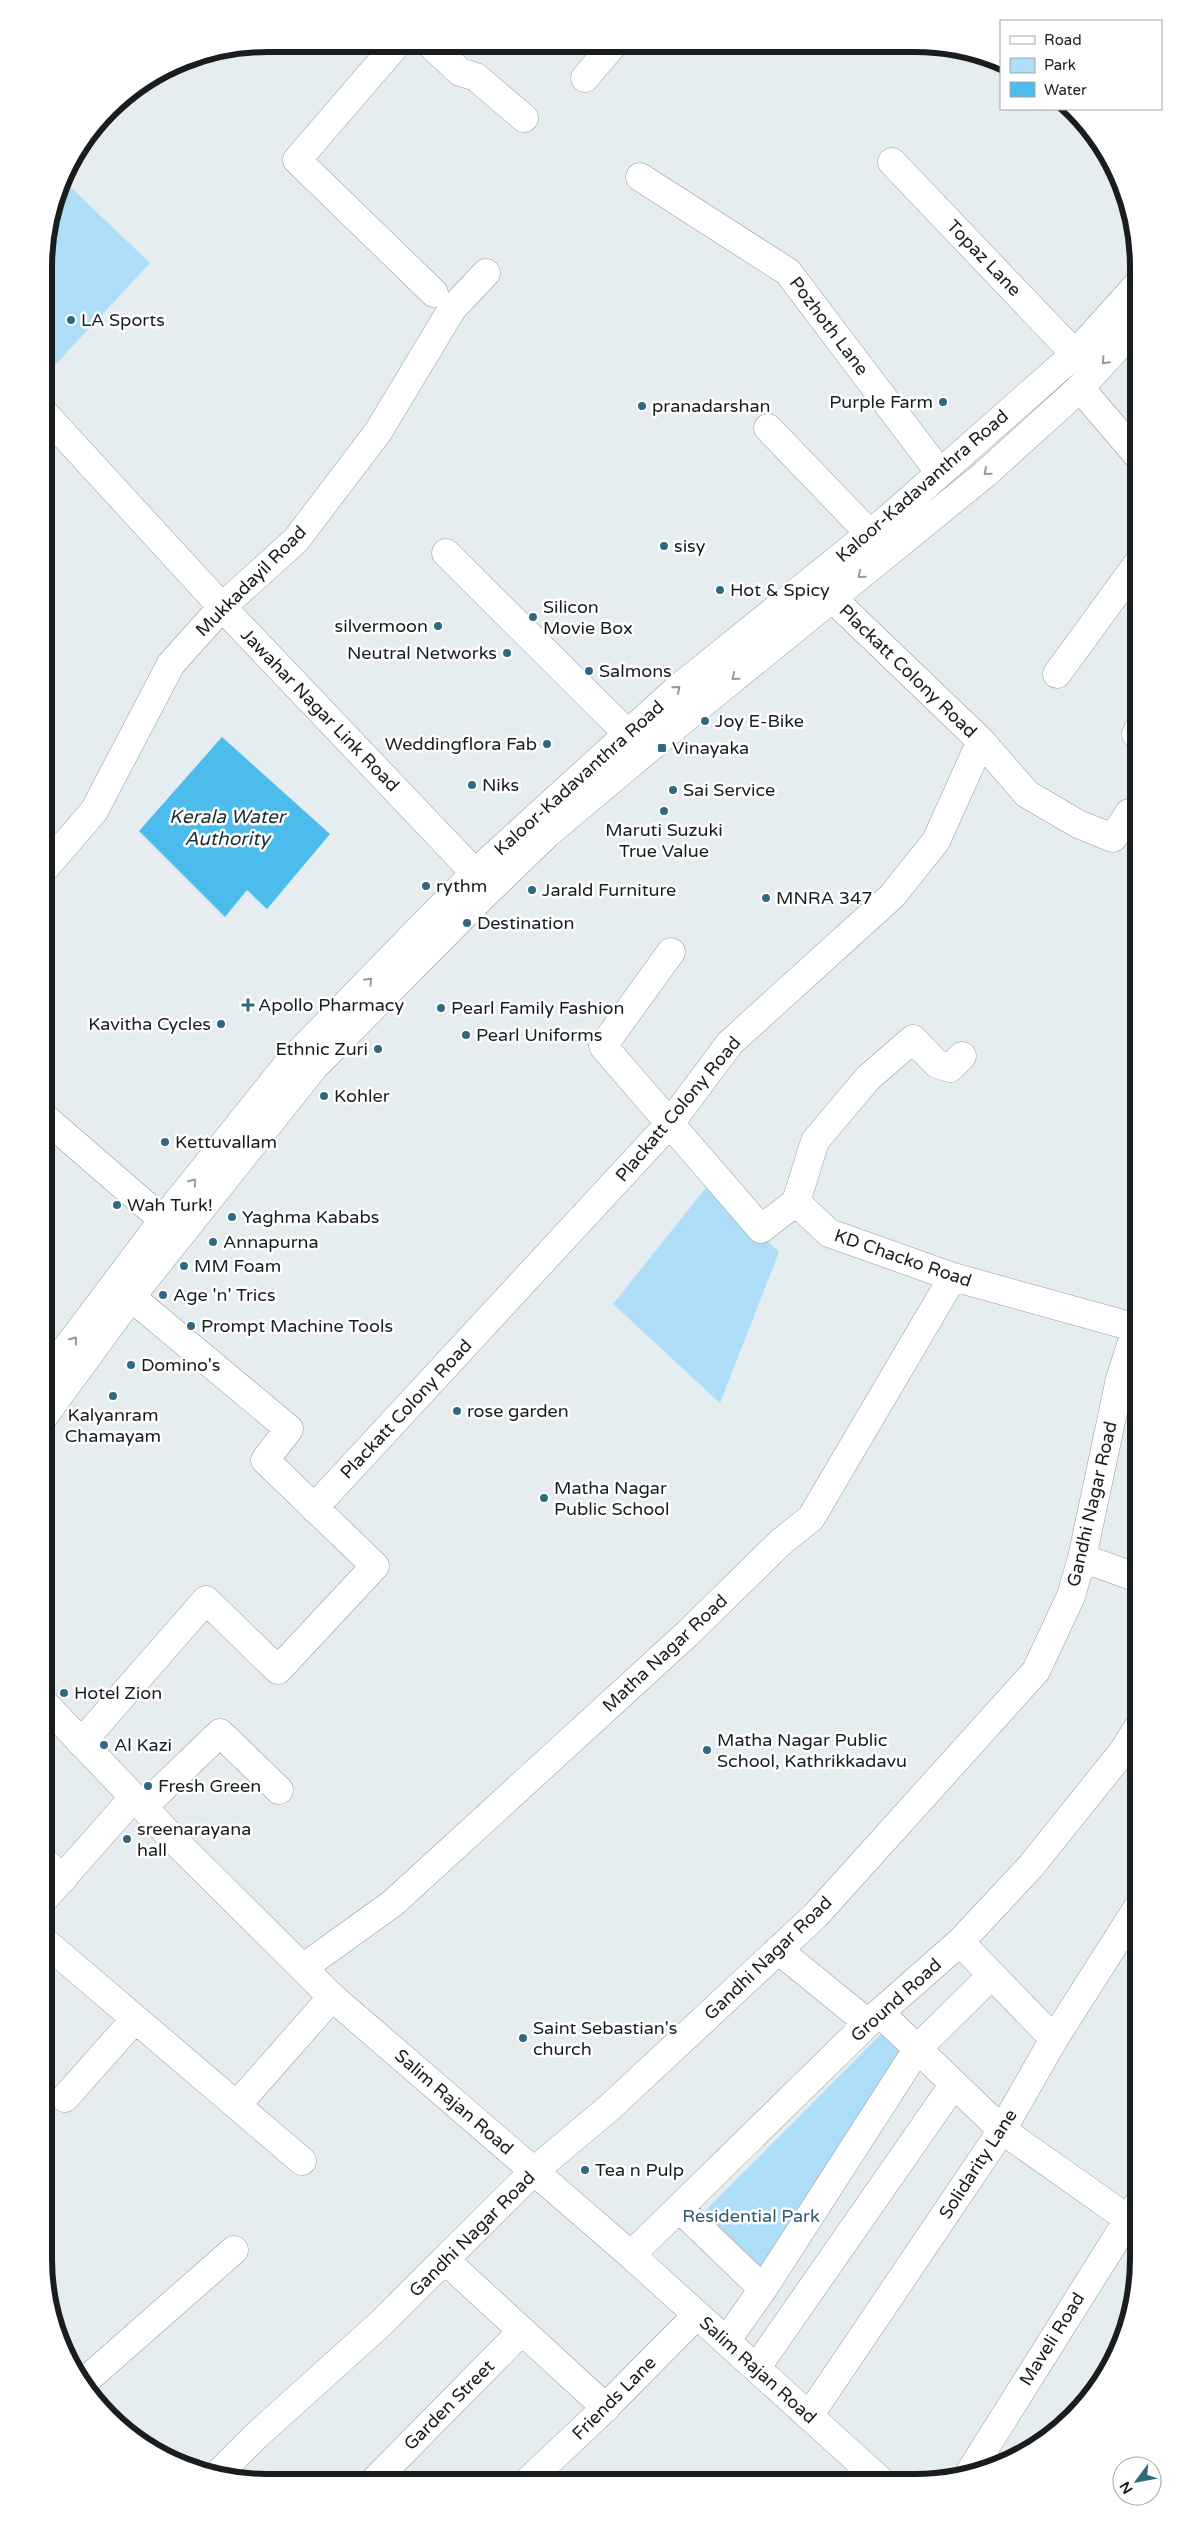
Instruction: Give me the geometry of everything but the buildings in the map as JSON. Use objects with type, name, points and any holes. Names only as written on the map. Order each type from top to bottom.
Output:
[{"type":"street","points":[[389,52],[297,160],[434,293]]},
{"type":"street","points":[[438,52],[460,72],[476,77],[524,118]]},
{"type":"street","points":[[585,78],[607,52]]},
{"type":"street","name":"Topaz Lane","points":[[892,162],[1075,354]]},
{"type":"street","name":"Pozhoth Lane","points":[[640,177],[788,272],[940,473]]},
{"type":"street","name":"Mukkadayil Road","points":[[52,860],[94,812],[171,664],[222,607],[296,540],[378,432],[452,309],[486,274]]},
{"type":"street","name":"Kaloor-Kadavanthra Road","points":[[52,1405],[265,1111],[287,1065],[475,873],[676,690],[870,534],[1075,354],[1130,293]]},
{"type":"street","name":"Kaloor-Kadavanthra Road","points":[[52,1367],[163,1220],[265,1111],[314,1067],[547,834],[985,474],[1080,388],[1130,334]]},
{"type":"street","points":[[1080,388],[1130,447]]},
{"type":"street","name":"Jawahar Nagar Link Road","points":[[52,422],[222,607],[475,873]]},
{"type":"street","points":[[768,428],[870,534]]},
{"type":"street","points":[[446,553],[628,734]]},
{"type":"street","points":[[1058,674],[1130,574]]},
{"type":"street","name":"Plackatt Colony Road","points":[[314,1508],[671,1122],[730,1043],[892,896],[936,841],[982,741],[832,598],[816,577]]},
{"type":"street","points":[[982,741],[1027,794],[1078,824],[1113,838],[1130,814]]},
{"type":"street","points":[[671,952],[603,1046],[762,1229],[796,1202],[815,1141],[876,1072],[913,1039],[937,1064],[950,1068],[962,1056]]},
{"type":"street","points":[[52,1124],[163,1220]]},
{"type":"street","name":"KD Chacko Road","points":[[796,1202],[829,1233],[953,1276],[1130,1324]]},
{"type":"street","name":"Matha Nagar Road","points":[[304,1967],[393,1903],[687,1634],[781,1542],[810,1518],[953,1276]]},
{"type":"street","points":[[81,1743],[206,1600],[278,1670],[375,1566],[265,1460],[289,1429],[131,1297]]},
{"type":"street","name":"Gandhi Nagar Road","points":[[224,2468],[257,2435],[378,2326],[534,2172],[609,2108],[816,1915],[1036,1671],[1071,1596],[1082,1558],[1120,1379],[1130,1348]]},
{"type":"street","points":[[1082,1558],[1130,1575]]},
{"type":"street","name":"Salim Rajan Road","points":[[52,1712],[138,1802],[332,1997],[631,2255],[873,2474]]},
{"type":"street","points":[[53,1870],[220,1733],[279,1790]]},
{"type":"street","name":"Ground Road","points":[[631,2255],[874,2018],[960,1942],[1031,1866],[1130,1740]]},
{"type":"street","name":"Solidarity Lane","points":[[809,2416],[1002,2130],[1054,2039],[1130,1920]]},
{"type":"street","points":[[960,1942],[1054,2039]]},
{"type":"street","points":[[52,1948],[302,2161]]},
{"type":"street","points":[[778,1950],[918,2048],[1002,2130],[1130,2210]]},
{"type":"street","points":[[726,2341],[762,2289],[918,2048],[992,1976]]},
{"type":"street","points":[[237,2105],[332,1997]]},
{"type":"street","points":[[65,2098],[135,2019]]},
{"type":"street","points":[[757,2368],[954,2084]]},
{"type":"street","points":[[680,2209],[762,2289]]},
{"type":"street","name":"Maveli Road","points":[[975,2465],[1130,2217]]},
{"type":"street","points":[[89,2378],[234,2250]]},
{"type":"street","points":[[444,2260],[606,2408]]},
{"type":"street","name":"Friends Lane","points":[[535,2474],[606,2408],[697,2315]]},
{"type":"street","name":"Garden Street","points":[[381,2474],[522,2331]]},
{"type":"green space","name":"LA Sports","points":[[69,186],[150,263],[52,368],[52,268],[54,240],[60,212]]},
{"type":"green space","points":[[708,1185],[779,1252],[720,1403],[613,1304]]},
{"type":"green space","name":"Residential Park","points":[[886,2029],[905,2048],[758,2271],[699,2217]]},
{"type":"water","name":"Kerala Water Authority","points":[[222,737],[330,834],[267,909],[247,890],[225,917],[139,831]]},
{"type":"place","name":"LA Sports","points":[[71,320]]},
{"type":"place","name":"Purple Farm","points":[[943,402]]},
{"type":"place","name":"pranadarshan","points":[[642,406]]},
{"type":"place","name":"sisy","points":[[664,546]]},
{"type":"place","name":"Hot & Spicy","points":[[720,590]]},
{"type":"place","name":"Silicon Movie Box","points":[[533,617]]},
{"type":"place","name":"silvermoon","points":[[438,626]]},
{"type":"place","name":"Neutral Networks","points":[[507,653]]},
{"type":"place","name":"Salmons","points":[[589,671]]},
{"type":"place","name":"Joy E-Bike","points":[[705,721]]},
{"type":"place","name":"Weddingflora Fab","points":[[547,744]]},
{"type":"place","name":"Vinayaka","points":[[662,748]]},
{"type":"place","name":"Niks","points":[[472,785]]},
{"type":"place","name":"Sai Service","points":[[673,790]]},
{"type":"place","name":"Maruti Suzuki True Value","points":[[664,811]]},
{"type":"place","name":"rythm","points":[[426,886]]},
{"type":"place","name":"Jarald Furniture","points":[[532,890]]},
{"type":"place","name":"MNRA 347","points":[[766,898]]},
{"type":"place","name":"Destination","points":[[467,923]]},
{"type":"place","name":"Apollo Pharmacy","points":[[248,1005]]},
{"type":"place","name":"Pearl Family Fashion","points":[[441,1008]]},
{"type":"place","name":"Kavitha Cycles","points":[[221,1024]]},
{"type":"place","name":"Pearl Uniforms","points":[[466,1035]]},
{"type":"place","name":"Ethnic Zuri","points":[[378,1049]]},
{"type":"place","name":"Kohler","points":[[324,1096]]},
{"type":"place","name":"Kettuvallam","points":[[165,1142]]},
{"type":"place","name":"Wah Turk!","points":[[117,1205]]},
{"type":"place","name":"Yaghma Kababs","points":[[232,1217]]},
{"type":"place","name":"Annapurna","points":[[213,1242]]},
{"type":"place","name":"MM Foam","points":[[184,1266]]},
{"type":"place","name":"Age 'n' Trics","points":[[163,1295]]},
{"type":"place","name":"Prompt Machine Tools","points":[[191,1326]]},
{"type":"place","name":"Domino's","points":[[131,1365]]},
{"type":"place","name":"Kalyanram Chamayam","points":[[113,1396]]},
{"type":"place","name":"rose garden","points":[[457,1411]]},
{"type":"place","name":"Matha Nagar Public School","points":[[544,1498]]},
{"type":"place","name":"Hotel Zion","points":[[64,1693]]},
{"type":"place","name":"Al Kazi","points":[[104,1745]]},
{"type":"place","name":"Matha Nagar Public School, Kathrikkadavu","points":[[707,1750]]},
{"type":"place","name":"Fresh Green","points":[[148,1786]]},
{"type":"place","name":"sreenarayana hall","points":[[127,1839]]},
{"type":"place","name":"Saint Sebastian's church","points":[[523,2038]]},
{"type":"place","name":"Tea n Pulp","points":[[585,2170]]}]
